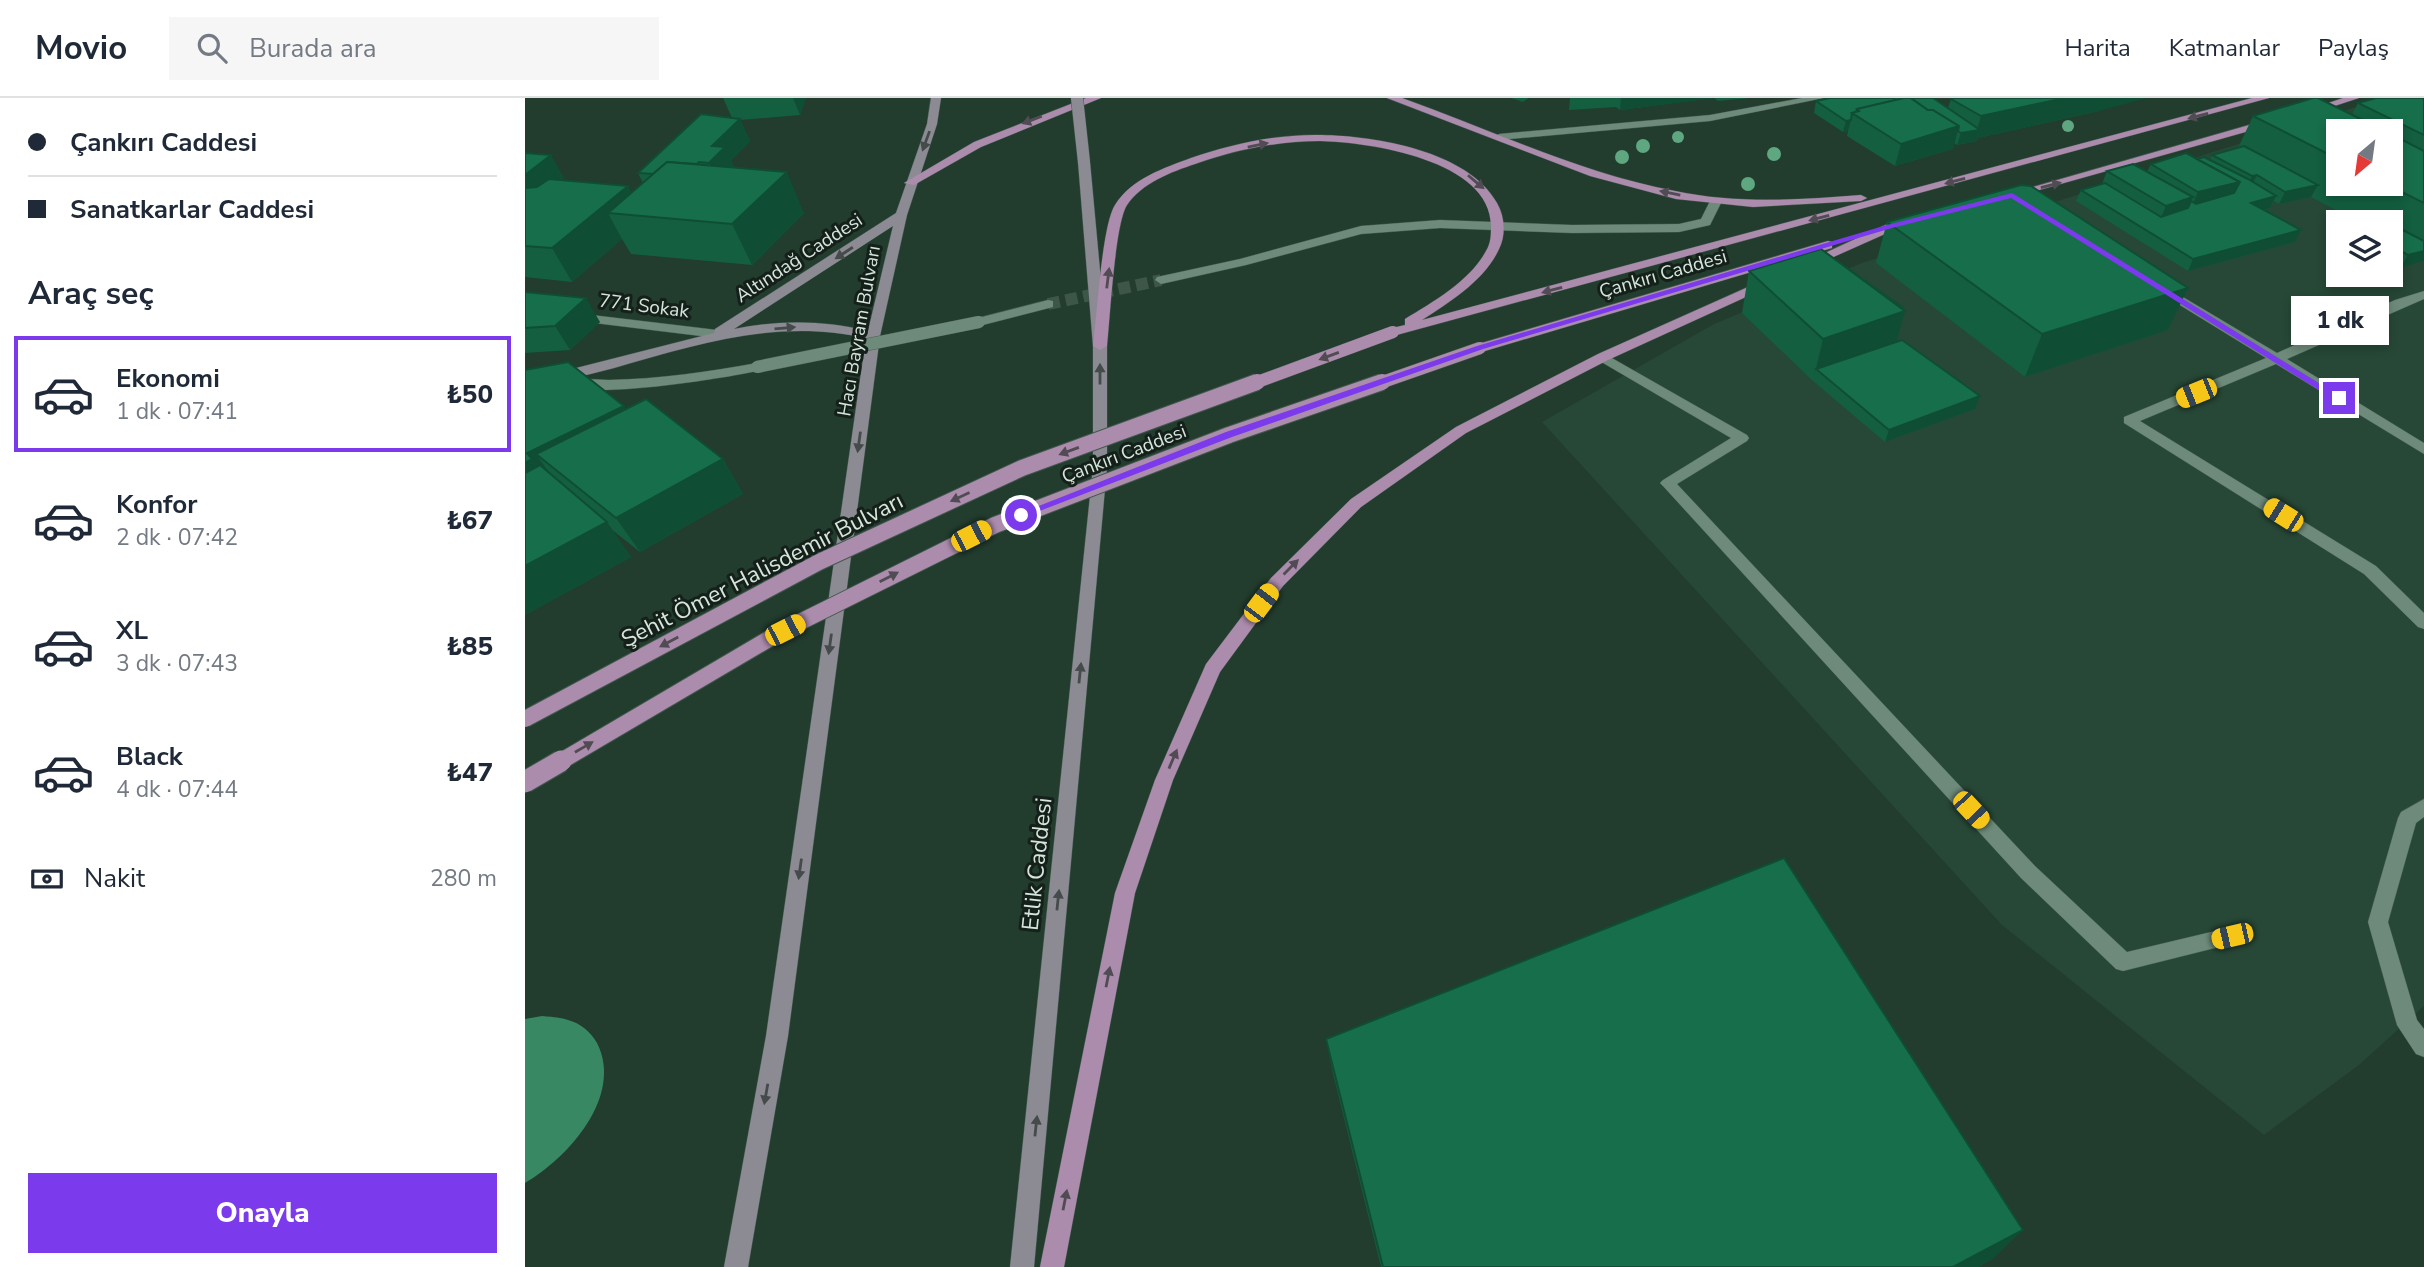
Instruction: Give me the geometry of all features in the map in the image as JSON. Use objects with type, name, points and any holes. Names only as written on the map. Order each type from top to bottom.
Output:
[{"type":"main road","name":"Hacı Bayram Bulvarı","points":[[736,1267],[777,1036],[873,336],[901,215],[932,124],[936,98]]},
{"type":"main road","points":[[1077,98],[1100,346]]},
{"type":"main road","points":[[911,183],[944,161],[995,134],[1096,98]]},
{"type":"main road","points":[[1379,98],[1420,107]]},
{"type":"main road","points":[[1392,98],[1627,184],[1716,201],[1793,204],[1909,194]]},
{"type":"main road","name":"Çankırı Caddesi","points":[[1022,468],[1392,332],[2264,98]]},
{"type":"main road","points":[[2302,113],[2354,98]]},
{"type":"main road","points":[[2012,198],[2276,121]]},
{"type":"main road","points":[[1100,346],[1116,214],[1132,193],[1158,174],[1193,161],[1277,141],[1322,138],[1408,151],[1469,176],[1487,192],[1499,214],[1496,242],[1477,271],[1446,300],[1392,332]]},
{"type":"main road","name":"Altındağ Caddesi","points":[[717,334],[901,215]]},
{"type":"main road","name":"Çankırı Caddesi","points":[[525,782],[785,630],[995,525],[1229,435],[1480,348],[1896,225],[1603,357]]},
{"type":"main road","name":"Altındağ Caddesi","points":[[530,383],[717,334],[829,326],[873,336]]},
{"type":"main road","name":"Etlik Caddesi","points":[[1022,1267],[1100,467],[1100,346]]},
{"type":"main road","points":[[1052,1267],[1125,893],[1164,780],[1212,669],[1277,582],[1356,503],[1461,430],[1603,357]]},
{"type":"main road","name":"Şehit Ömer Halisdemir Bulvarı","points":[[525,719],[819,562],[1022,468]]},
{"type":"street","points":[[1499,138],[1710,118],[1819,98]]},
{"type":"street","points":[[1161,280],[1242,262],[1361,230],[1440,225],[1679,228],[1706,222],[1716,201]]},
{"type":"street","points":[[2149,281],[2424,449]]},
{"type":"street","points":[[2424,295],[2129,420],[2370,570],[2424,623]]},
{"type":"street","points":[[530,383],[629,386],[708,377],[979,321],[1048,304]]},
{"type":"street","name":"771 Sokak","points":[[566,316],[717,334]]},
{"type":"street","points":[[1603,357],[1742,438],[1668,483],[2028,872],[2123,962],[2232,936]]},
{"type":"street","points":[[2424,807],[2407,818],[2378,922],[2408,1024],[2424,1047]]},
{"type":"shaded area","points":[[2384,98],[2424,98],[2424,1006],[2359,1065],[2264,1135],[2002,925],[1542,422],[1714,324],[1862,263]]},
{"type":"shaded area","points":[[542,1016],[572,1021],[592,1035],[603,1063],[603,1084],[587,1124],[574,1142],[542,1172],[525,1183],[525,1019]]},
{"type":"building","points":[[1830,98],[1896,100],[1857,109],[1852,113],[1851,120],[1846,121],[1816,101]]},
{"type":"building","points":[[1911,98],[1959,126],[1901,144],[1852,113],[1859,111],[1857,109]]},
{"type":"building","points":[[1911,98],[1933,98],[1980,130],[1961,133],[1958,131],[1959,126]]},
{"type":"building","points":[[2065,98],[1981,116],[1951,99]]},
{"type":"building","points":[[2318,98],[2361,119],[2326,119],[2326,153],[2253,116]]},
{"type":"building","points":[[2376,98],[2424,98],[2424,135],[2403,125],[2403,119],[2391,119],[2358,103]]},
{"type":"building","points":[[701,114],[740,119],[712,146],[725,147],[709,163],[667,162],[653,174],[638,173]]},
{"type":"building","points":[[2403,140],[2424,151],[2424,203],[2403,192]]},
{"type":"building","points":[[2244,146],[2318,185],[2285,192],[2257,175],[2252,176],[2212,155]]},
{"type":"building","points":[[525,153],[551,155],[525,175]]},
{"type":"building","points":[[2186,153],[2240,182],[2198,192],[2151,164]]},
{"type":"building","points":[[2204,157],[2276,196],[2251,203],[2301,230],[2193,259],[2081,190],[2105,183],[2161,217],[2188,208],[2191,201],[2196,204],[2234,193],[2240,182],[2197,159]]},
{"type":"building","points":[[667,162],[787,172],[732,224],[608,213]]},
{"type":"building","points":[[2133,164],[2193,197],[2166,206],[2107,171]]},
{"type":"building","points":[[549,179],[628,186],[552,248],[525,246],[525,188],[537,187]]},
{"type":"building","points":[[2021,185],[2031,186],[2188,288],[2042,334],[1887,222]]},
{"type":"building","points":[[2403,230],[2424,241],[2424,251],[2408,255],[2403,252]]},
{"type":"building","points":[[1821,249],[1905,311],[1823,339],[1749,271]]},
{"type":"building","points":[[1846,267],[1902,307],[1901,308]]},
{"type":"building","points":[[525,292],[586,298],[555,326],[525,328]]},
{"type":"building","points":[[1902,340],[1980,396],[1889,430],[1816,369]]},
{"type":"building","points":[[568,362],[624,406],[527,453],[532,459],[525,463],[525,370]]},
{"type":"building","points":[[646,399],[723,459],[616,518],[536,454]]},
{"type":"building","points":[[540,465],[607,522],[525,566],[525,473]]},
{"type":"building","points":[[1784,858],[2023,1230],[1953,1267],[1383,1267],[1326,1039]]},
{"type":"tunnel","points":[[1048,304],[1161,280]]},
{"type":"route","points":[[1021,515],[1229,435],[1480,348],[1890,227],[2012,195],[2339,398]]}]
